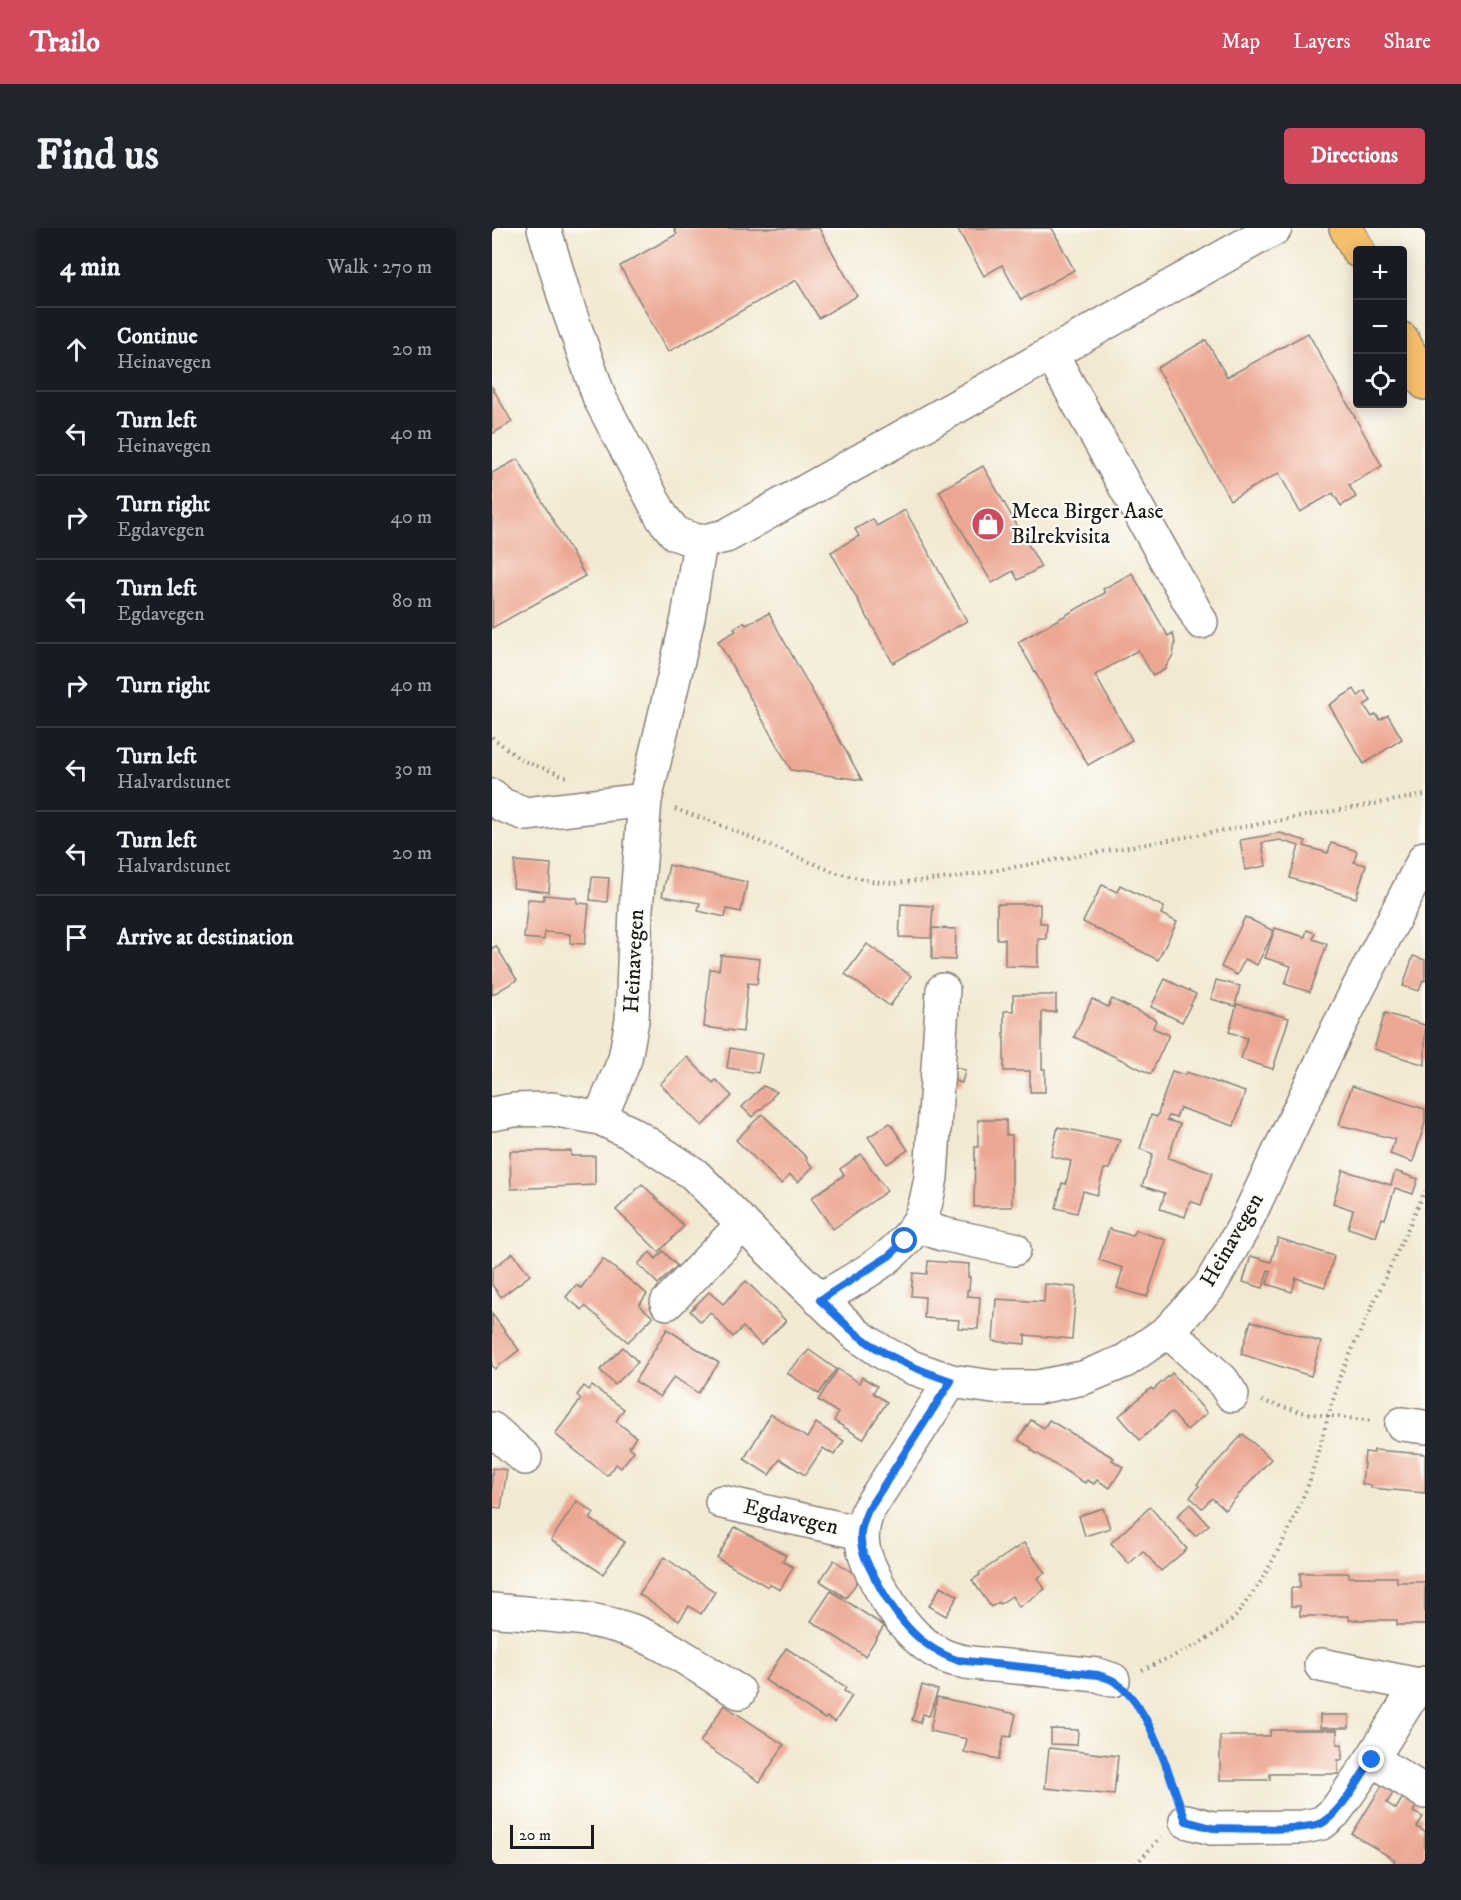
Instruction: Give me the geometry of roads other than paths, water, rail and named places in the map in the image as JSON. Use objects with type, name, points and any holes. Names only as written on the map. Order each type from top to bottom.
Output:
[{"type":"main road","points":[[1346,228],[1355,246]]},
{"type":"main road","points":[[1407,349],[1425,383]]},
{"type":"street","points":[[543,228],[600,399],[662,517],[676,534],[700,542],[726,536],[1275,228]]},
{"type":"street","points":[[1051,354],[1201,622]]},
{"type":"street","name":"Heinavegen","points":[[600,1118],[625,1059],[632,1020],[636,909],[645,800],[688,618],[700,542]]},
{"type":"street","points":[[492,796],[501,805],[526,814],[645,800]]},
{"type":"street","name":"Heinavegen","points":[[492,1114],[514,1110],[552,1109],[600,1118],[631,1133],[694,1174],[857,1335],[911,1367],[951,1381],[993,1387],[1038,1387],[1083,1378],[1125,1361],[1168,1331],[1209,1287],[1243,1228],[1337,1030],[1425,858]]},
{"type":"street","points":[[820,1300],[889,1256],[905,1241],[917,1225],[927,1198],[931,1178],[943,990]]},
{"type":"street","points":[[667,1303],[743,1224]]},
{"type":"street","points":[[917,1225],[942,1234],[1014,1249]]},
{"type":"street","points":[[1168,1331],[1222,1380],[1232,1395]]},
{"type":"street","name":"Egdavegen","points":[[951,1381],[868,1510],[861,1533],[861,1545],[866,1559],[887,1601],[905,1625],[928,1646],[957,1660],[1098,1675],[1113,1680]]},
{"type":"street","points":[[492,1429],[525,1458]]},
{"type":"street","name":"Egdavegen","points":[[722,1502],[861,1533]]},
{"type":"street","points":[[492,1610],[583,1620],[629,1630],[656,1642],[739,1692]]},
{"type":"street","points":[[1186,1821],[1212,1828],[1303,1827],[1322,1823],[1335,1812],[1422,1684],[1321,1665]]},
{"type":"street","points":[[1372,1760],[1425,1792]]},
{"type":"place","name":"Meca Birger Aase Bilrekvisita","points":[[988,524]]}]
